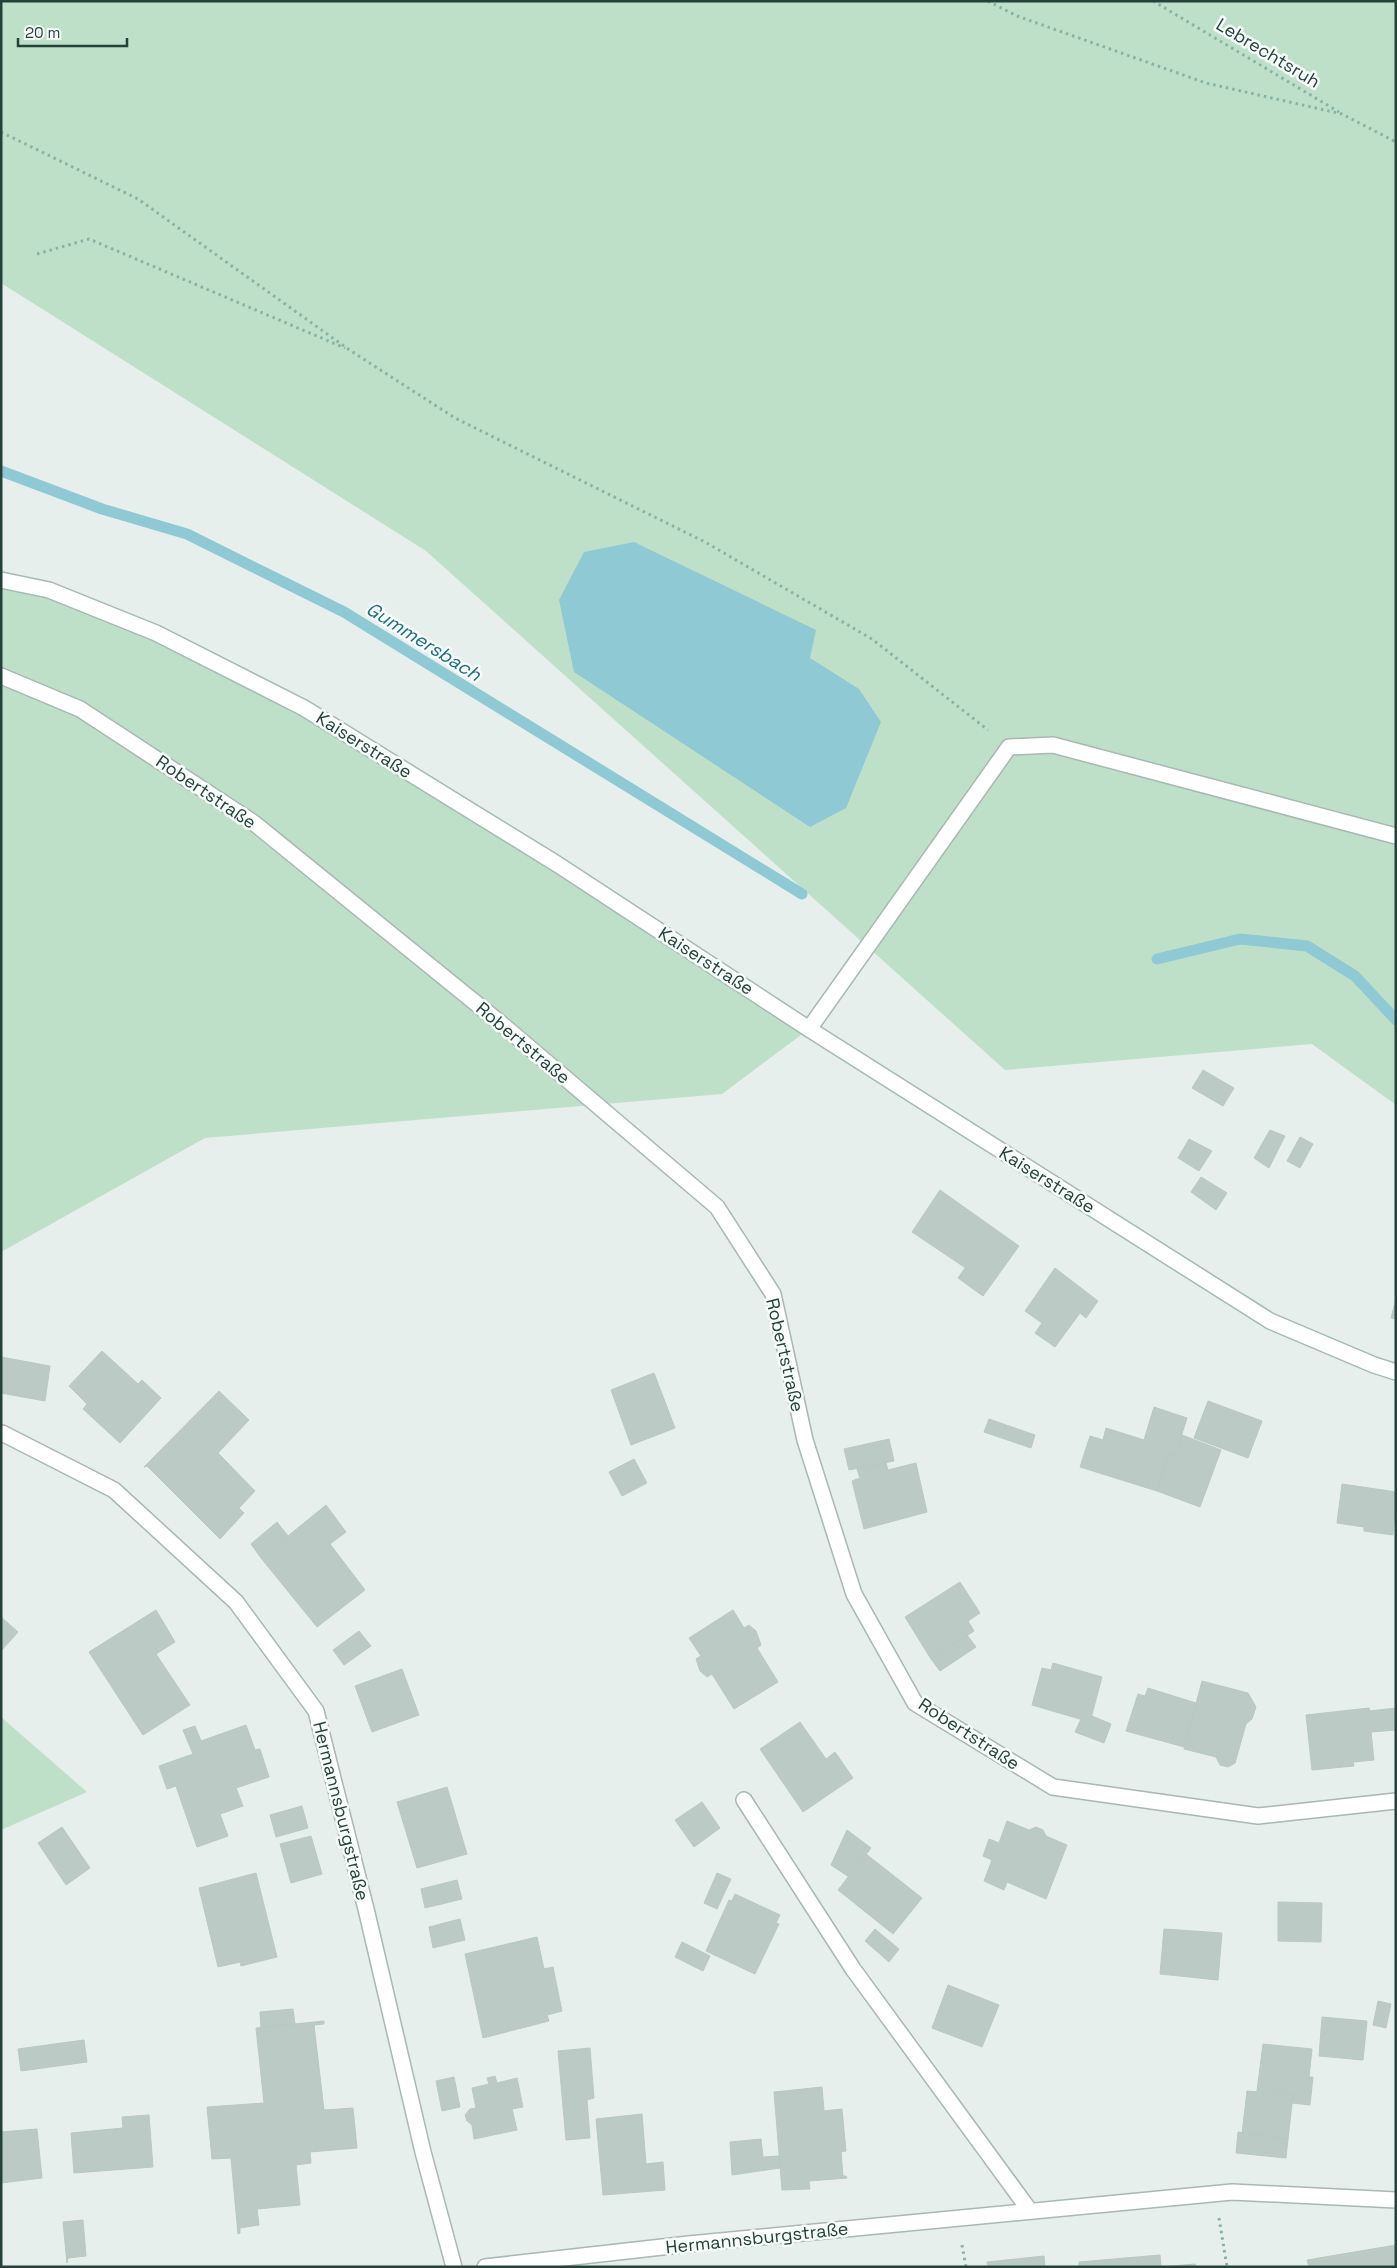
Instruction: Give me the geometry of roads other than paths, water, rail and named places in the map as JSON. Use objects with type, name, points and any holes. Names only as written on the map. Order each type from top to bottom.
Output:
[{"type":"street","name":"Kaiserstraße","points":[[1,580],[49,590],[156,633],[304,708],[557,864],[809,1028],[1270,1321],[1374,1365],[1396,1372]]},
{"type":"street","name":"Robertstraße","points":[[1,676],[80,709],[254,823],[496,1020],[717,1207],[772,1294],[805,1440],[854,1594],[915,1703],[1053,1787],[1258,1816],[1396,1801]]},
{"type":"street","points":[[809,1028],[1009,747],[1053,745],[1396,836]]},
{"type":"street","name":"Hermannsburgstraße","points":[[2,1433],[114,1490],[236,1602],[316,1711],[367,1913],[423,2152],[454,2267]]},
{"type":"street","points":[[744,1800],[853,1969],[1030,2211]]},
{"type":"street","name":"Hermannsburgstraße","points":[[485,2267],[1214,2193],[1232,2192],[1396,2200]]},
{"type":"water","points":[[634,542],[816,630],[810,658],[859,689],[881,722],[846,808],[810,827],[574,672],[559,600],[584,552]]},
{"type":"waterway","name":"Gummersbach","points":[[1,471],[102,509],[187,534],[344,612],[802,894]]},
{"type":"waterway","name":"Gummersbach","points":[[1157,959],[1240,939],[1307,946],[1355,976],[1396,1020]]}]
